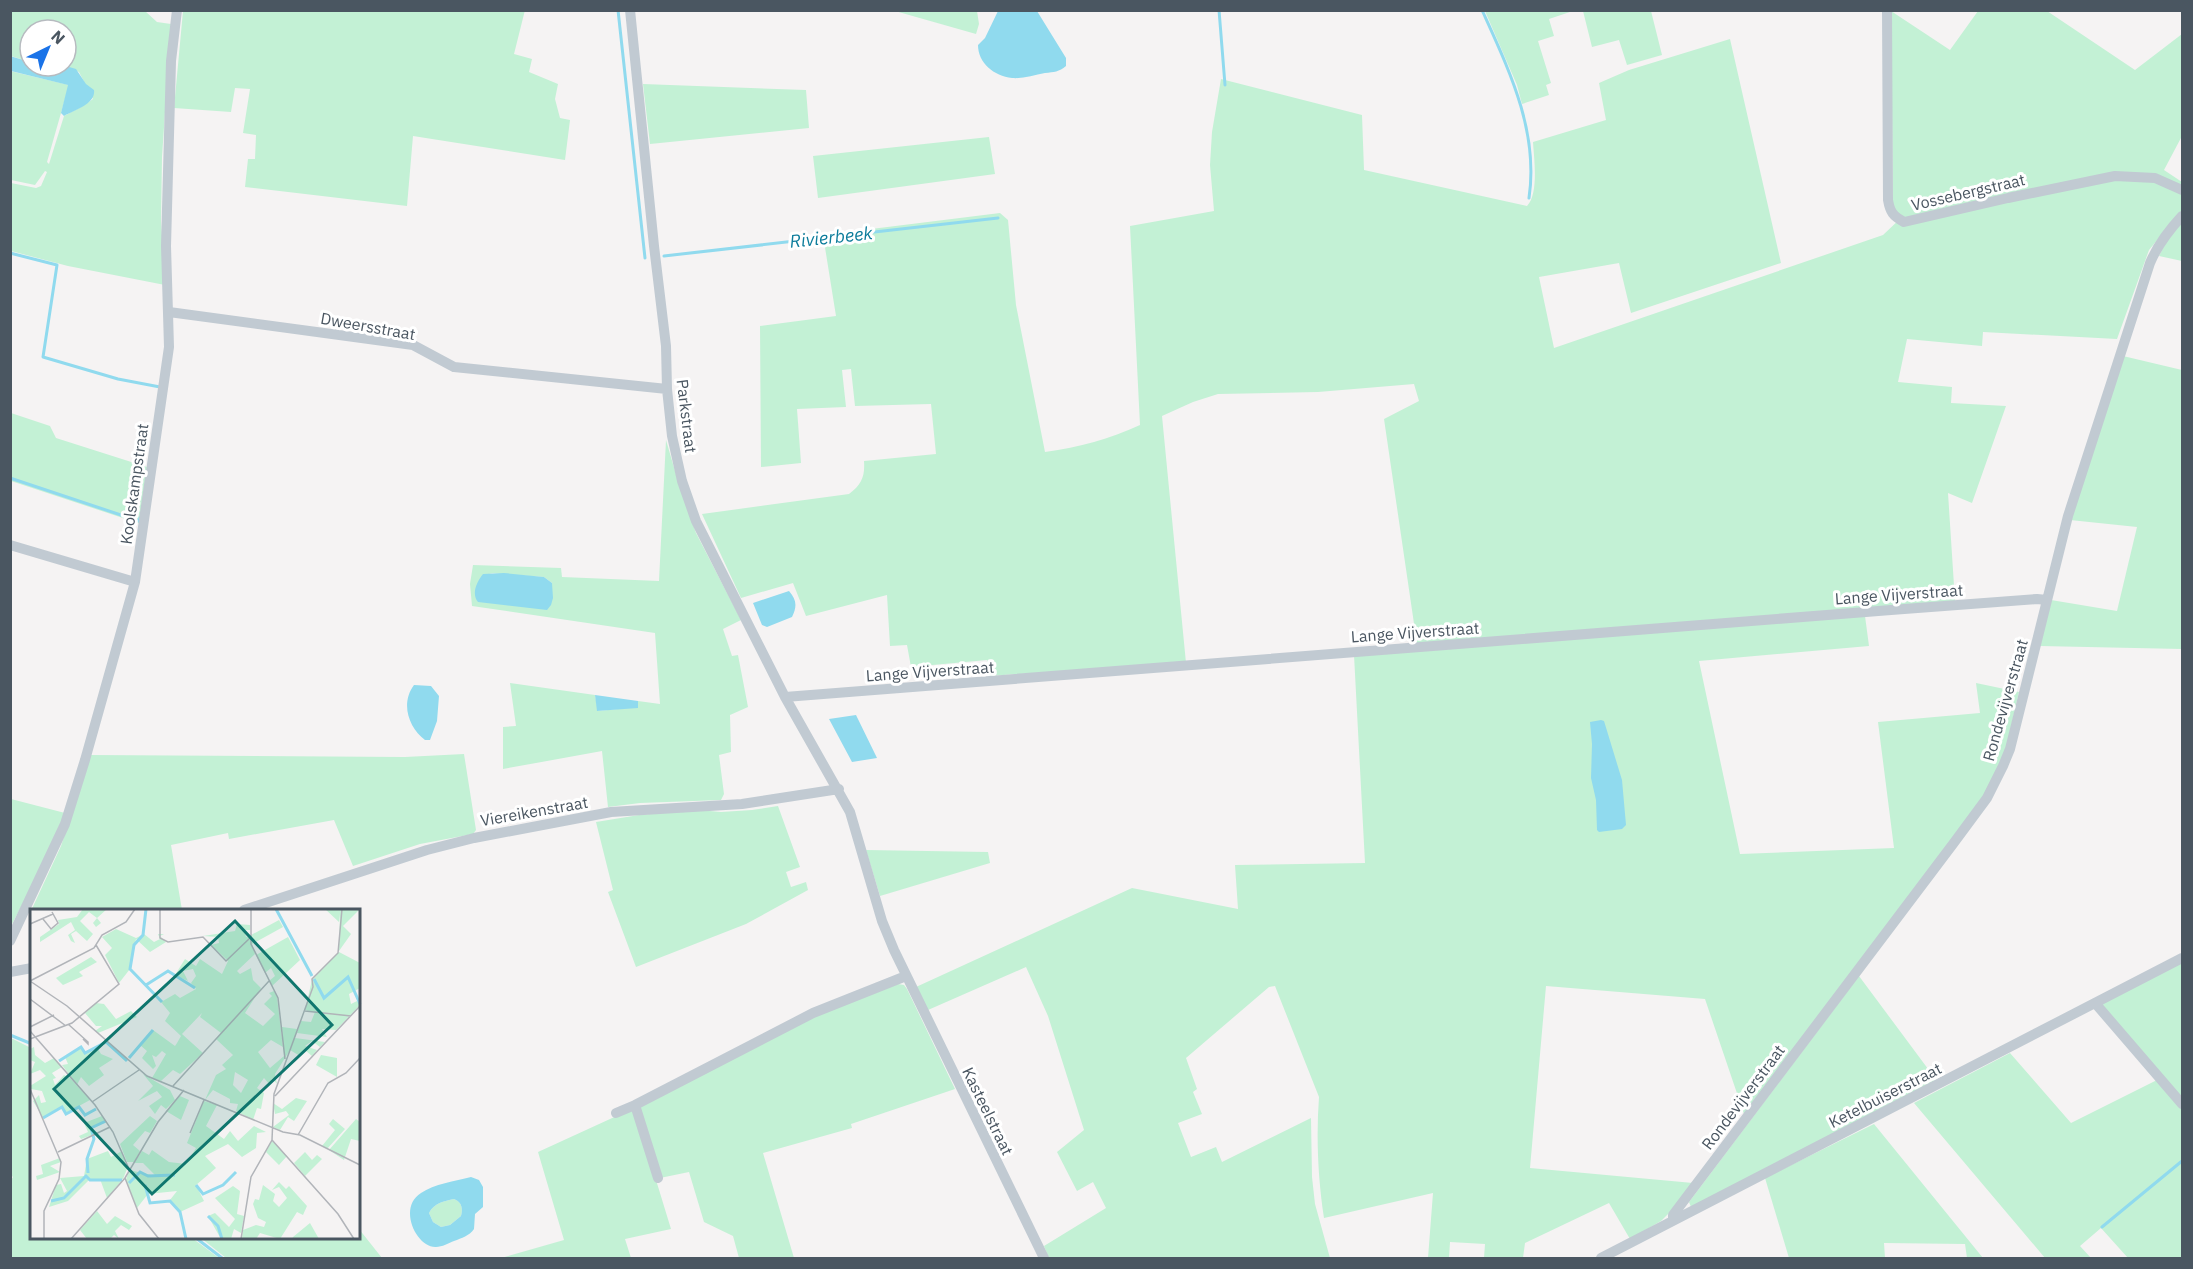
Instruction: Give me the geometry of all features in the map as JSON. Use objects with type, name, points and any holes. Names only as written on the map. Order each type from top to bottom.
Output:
[{"type":"street","name":"Koolskampstraat","points":[[10,941],[65,824],[135,582],[169,347],[166,246],[171,61],[177,10]]},
{"type":"street","name":"Parkstraat","points":[[630,10],[666,346],[667,389],[672,436],[682,481],[696,521],[785,697],[839,789]]},
{"type":"street","name":"Vossebergstraat","points":[[1887,10],[1888,200],[1890,212],[1894,217],[1904,222],[2115,176],[2155,178],[2182,190]]},
{"type":"street","name":"Rondevijverstraat","points":[[1674,1219],[1673,1215],[1987,798],[2010,749],[2068,516],[2150,263],[2156,248],[2182,216]]},
{"type":"street","name":"Dweersstraat","points":[[169,312],[413,345],[454,367],[667,389]]},
{"type":"street","points":[[10,545],[135,582]]},
{"type":"street","name":"Lange Vijverstraat","points":[[785,697],[1913,608],[2047,600]]},
{"type":"street","name":"Viereikenstraat","points":[[247,909],[427,850],[474,837],[611,812],[742,804],[839,789]]},
{"type":"street","name":"Kasteelstraat","points":[[839,789],[850,812],[882,921],[906,976],[1044,1258]]},
{"type":"street","name":"Ketelbuiserstraat","points":[[1601,1258],[2182,958]]},
{"type":"street","points":[[10,972],[30,968]]},
{"type":"street","points":[[616,1113],[813,1013],[906,976]]},
{"type":"street","points":[[2095,1003],[2182,1104]]},
{"type":"street","points":[[635,1105],[658,1178]]},
{"type":"green space","points":[[525,10],[514,54],[532,59],[529,72],[558,84],[555,99],[560,118],[570,120],[565,160],[413,136],[407,206],[245,187],[248,159],[255,159],[256,135],[243,133],[250,89],[235,88],[231,112],[174,108],[183,11]]},
{"type":"green space","points":[[11,11],[145,11],[157,22],[171,24],[162,157],[161,221],[165,285],[68,266],[11,251],[11,183],[36,188],[41,186],[47,172],[45,171],[35,185],[11,180],[10,71],[18,73],[18,78],[40,78],[69,85],[47,162],[49,164],[64,116],[93,99],[78,72],[78,18],[18,18],[18,58],[11,56]]},
{"type":"green space","points":[[895,11],[977,11],[979,24],[976,34]]},
{"type":"green space","points":[[1485,11],[1573,11],[1549,19],[1554,36],[1538,41],[1551,83],[1546,85],[1549,95],[1522,104],[1517,85]]},
{"type":"green space","points":[[1583,11],[1651,11],[1662,55],[1627,65],[1619,40],[1592,47]]},
{"type":"green space","points":[[1891,11],[1950,50],[1978,11],[2047,11],[2135,70],[2182,34],[2182,136],[2164,170],[2182,182],[2182,210],[2149,250],[2117,339],[1983,332],[1982,346],[1907,339],[1898,382],[1952,387],[1951,403],[2006,406],[1972,503],[1948,493],[1955,601],[1417,644],[1384,419],[1419,401],[1414,384],[1318,392],[1218,394],[1162,416],[1186,663],[988,676],[987,660],[911,667],[907,645],[890,646],[887,595],[806,616],[793,583],[741,598],[702,514],[849,494],[862,479],[864,461],[936,454],[931,404],[855,406],[851,369],[842,370],[846,407],[797,409],[801,463],[761,467],[760,326],[836,316],[823,235],[1000,213],[1008,220],[1016,305],[1045,452],[1070,448],[1140,425],[1130,226],[1214,211],[1210,165],[1212,132],[1221,79],[1362,115],[1364,170],[1527,206],[1531,200],[1534,185],[1533,142],[1606,120],[1599,83],[1629,70],[1730,39],[1781,263],[1631,313],[1619,263],[1539,277],[1554,348],[1883,235],[1902,217],[1893,209]]},
{"type":"green space","points":[[643,84],[806,90],[809,128],[650,144]]},
{"type":"green space","points":[[989,137],[995,174],[818,198],[813,156]]},
{"type":"green space","points":[[2182,223],[2182,261],[2159,256],[2168,238]]},
{"type":"green space","points":[[2123,356],[2182,370],[2182,649],[2040,646],[2051,600],[2117,611],[2137,527],[2070,520]]},
{"type":"green space","points":[[11,413],[50,426],[56,438],[147,467],[141,524],[11,481]]},
{"type":"green space","points":[[666,440],[696,533],[741,620],[723,629],[732,656],[738,655],[748,707],[730,715],[731,752],[719,755],[724,794],[721,800],[640,803],[608,807],[602,751],[503,769],[503,727],[516,726],[510,683],[595,695],[598,711],[638,707],[638,701],[660,704],[655,633],[472,606],[470,584],[473,565],[561,568],[562,577],[659,581]],"holes":[[[489,573],[544,577],[552,583],[552,590]]]},
{"type":"green space","points":[[1865,616],[1869,646],[1699,661],[1740,854],[1894,848],[1878,722],[1980,713],[1976,683],[2019,692],[2006,748],[1993,781],[1966,822],[1744,1114],[1705,999],[1546,986],[1530,1168],[1693,1183],[1661,1221],[1630,1239],[1609,1203],[1525,1243],[1523,1258],[1484,1258],[1485,1244],[1450,1242],[1449,1258],[1428,1258],[1433,1193],[1324,1218],[1318,1158],[1319,1097],[1275,986],[1269,987],[1186,1058],[1197,1089],[1193,1092],[1202,1114],[1178,1123],[1191,1157],[1216,1147],[1222,1162],[1311,1118],[1315,1204],[1330,1258],[1049,1258],[1044,1246],[1106,1208],[1093,1182],[1077,1191],[1057,1152],[1084,1130],[1048,1016],[1026,967],[928,1010],[916,987],[1132,888],[1238,909],[1235,865],[1365,863],[1354,655]]},
{"type":"green space","points":[[464,754],[476,830],[473,834],[420,844],[353,866],[334,820],[229,839],[228,833],[171,845],[182,909],[32,909],[61,846],[91,755],[405,757]]},
{"type":"green space","points":[[11,799],[65,813],[11,926]]},
{"type":"green space","points":[[778,806],[800,867],[786,872],[791,887],[806,882],[808,890],[746,924],[636,967],[608,892],[613,890],[596,822],[639,815],[699,810],[721,812],[752,810]]},
{"type":"green space","points":[[866,850],[988,852],[990,863],[880,896]]},
{"type":"green space","points":[[2182,961],[2182,1099],[2102,1005],[2104,1001]]},
{"type":"green space","points":[[1859,976],[1937,1081],[1691,1207],[1689,1202]]},
{"type":"green space","points":[[898,984],[904,985],[907,989],[955,1089],[851,1124],[852,1128],[763,1153],[794,1258],[739,1258],[733,1236],[704,1222],[689,1172],[660,1178],[639,1109],[643,1104],[809,1018]]},
{"type":"green space","points":[[11,1038],[30,1048],[30,1239],[193,1239],[219,1258],[11,1258],[10,1182],[13,1177],[10,1174]]},
{"type":"green space","points":[[2010,1053],[2071,1123],[2157,1080],[2182,1109],[2182,1258],[2128,1258],[2101,1228],[2080,1246],[2091,1258],[2045,1258],[1914,1103]]},
{"type":"green space","points":[[634,1108],[671,1229],[625,1239],[631,1258],[501,1258],[564,1240],[538,1152]]},
{"type":"green space","points":[[1874,1124],[1983,1258],[1967,1258],[1965,1244],[1884,1243],[1885,1258],[1789,1258],[1765,1178]]},
{"type":"green space","points":[[454,1199],[461,1206],[461,1216],[450,1225],[441,1227],[433,1222],[429,1213],[431,1210],[440,1203]]},
{"type":"green space","points":[[360,1230],[382,1258],[226,1258],[202,1239],[360,1239]]},
{"type":"water","points":[[998,11],[1037,11],[1066,58],[1066,66],[1056,71],[1016,78],[999,75],[988,68],[981,57],[978,45],[985,38]]},
{"type":"water","points":[[10,56],[18,58],[18,73],[11,71]]},
{"type":"water","points":[[78,72],[86,84],[94,90],[94,95],[88,103],[64,116],[61,113],[68,85],[40,78],[78,78]]},
{"type":"water","points":[[504,573],[544,577],[552,583],[551,605],[547,610],[478,602],[475,591],[483,574]]},
{"type":"water","points":[[789,591],[794,597],[795,604],[792,617],[767,627],[762,625],[753,603]]},
{"type":"water","points":[[414,685],[431,686],[439,696],[437,721],[430,740],[425,740],[419,735],[408,715],[408,700]]},
{"type":"water","points":[[595,695],[638,701],[638,708],[597,711]]},
{"type":"water","points":[[856,715],[877,758],[852,762],[829,719]]},
{"type":"water","points":[[1604,721],[1622,780],[1626,825],[1622,829],[1599,832],[1591,778],[1590,722]]},
{"type":"water","points":[[471,1177],[479,1180],[483,1187],[483,1207],[475,1214],[474,1229],[465,1236],[443,1246],[429,1246],[422,1241],[412,1226],[410,1217],[414,1200],[432,1187]],"holes":[[[454,1199],[461,1206],[461,1216],[450,1225],[441,1227],[433,1222],[429,1213],[434,1207]]]},
{"type":"waterway","name":"Rivierbeek","points":[[618,10],[645,258]]},
{"type":"waterway","name":"Rivierbeek","points":[[1219,10],[1225,85]]},
{"type":"waterway","points":[[1482,10],[1511,78],[1526,125],[1531,173],[1529,198]]},
{"type":"waterway","name":"Rivierbeek","points":[[664,256],[998,218]]},
{"type":"waterway","points":[[10,253],[57,265],[43,357],[118,379],[160,387]]},
{"type":"waterway","points":[[10,478],[139,521],[140,518]]},
{"type":"waterway","points":[[10,1035],[30,1043]]},
{"type":"waterway","points":[[2102,1227],[2182,1161]]},
{"type":"waterway","points":[[197,1239],[222,1258]]}]
